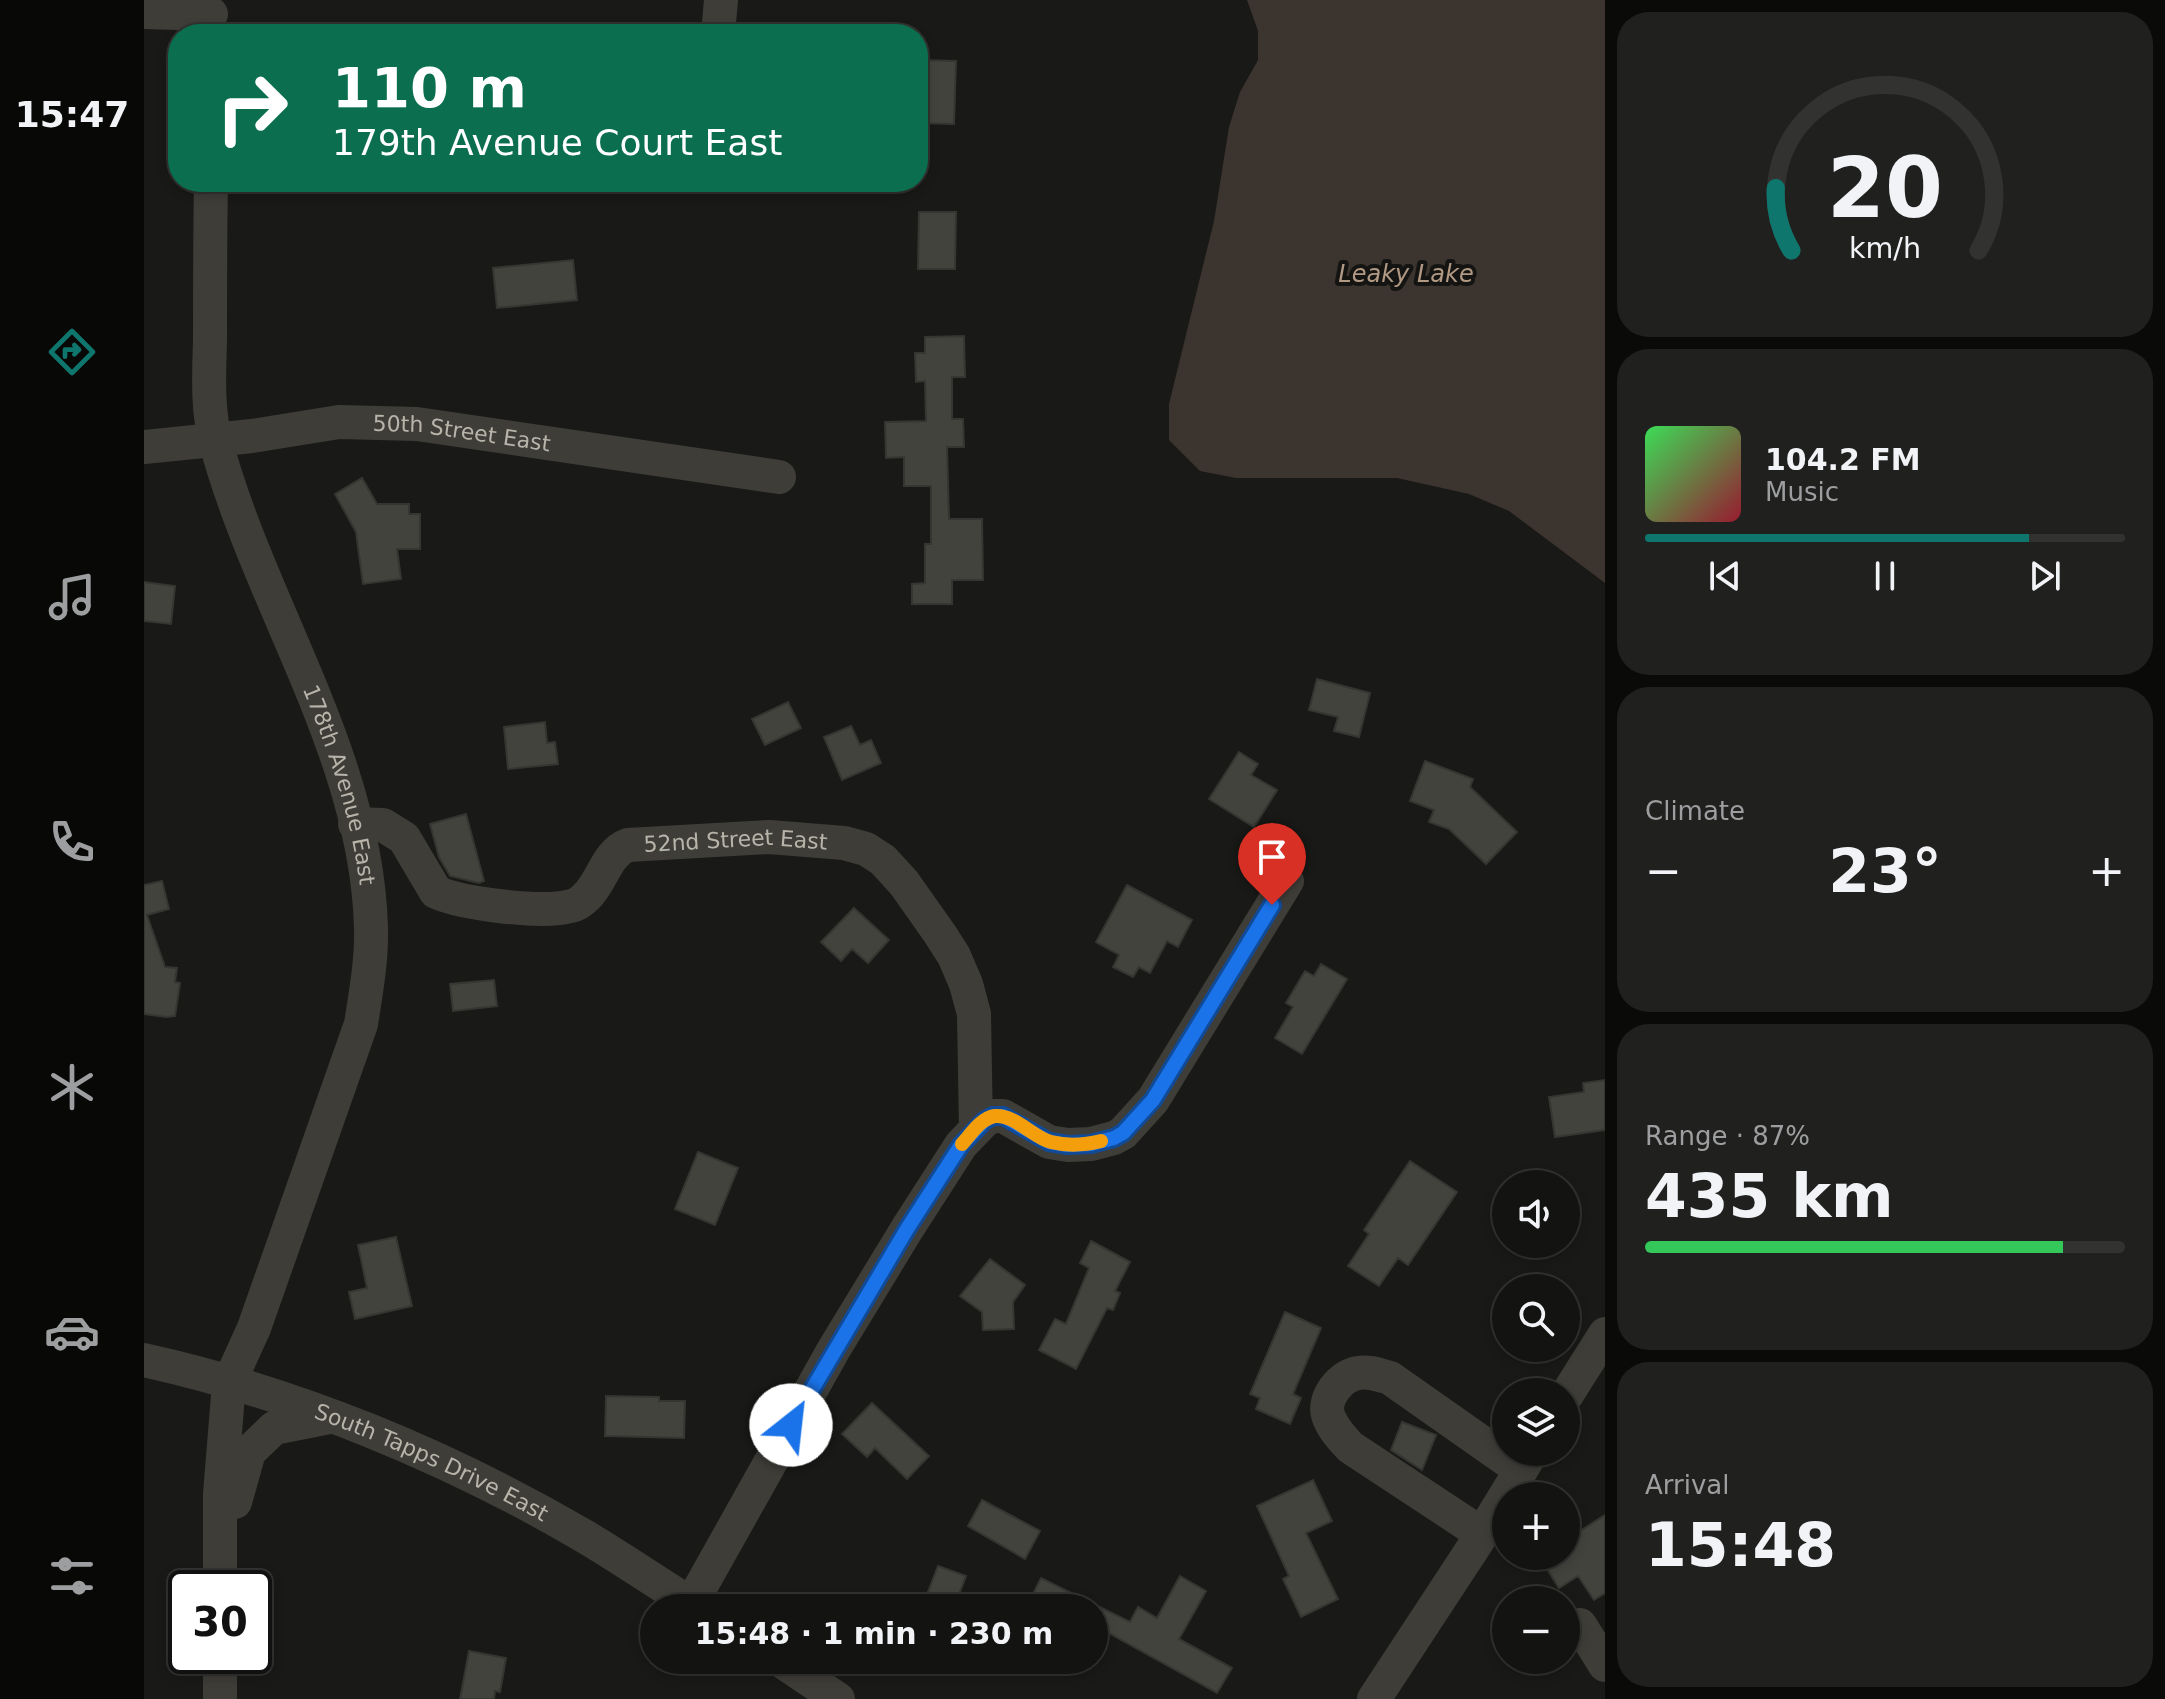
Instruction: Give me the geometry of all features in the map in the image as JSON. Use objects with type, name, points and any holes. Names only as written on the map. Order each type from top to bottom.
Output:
[{"type":"street","points":[[719,24],[721,0]]},
{"type":"street","points":[[144,12],[211,16]]},
{"type":"street","name":"178th Avenue East","points":[[211,192],[210,408],[214,440],[258,562],[331,737],[366,872],[372,929],[361,1024],[254,1328],[229,1383],[220,1494],[220,1570]]},
{"type":"street","name":"50th Street East","points":[[144,447],[339,422],[417,424],[779,477]]},
{"type":"street","name":"52nd Street East","points":[[355,824],[383,825],[404,838],[436,892],[468,901],[531,908],[568,908],[578,904],[597,885],[614,852],[628,845],[769,837],[844,843],[866,849],[883,860],[904,883],[954,956],[966,984],[974,1014],[976,1129]]},
{"type":"street","points":[[701,1594],[834,1349],[961,1145],[993,1116],[1003,1116],[1049,1142],[1091,1144],[1123,1133],[1153,1100],[1287,881]]},
{"type":"street","points":[[1577,1378],[1605,1334]]},
{"type":"street","name":"South Tapps Drive East","points":[[144,1360],[229,1383],[411,1448],[527,1504],[675,1594]]},
{"type":"street","points":[[1482,1534],[1350,1447],[1327,1413],[1330,1396],[1337,1385],[1354,1373],[1370,1372],[1390,1378],[1492,1440]]},
{"type":"street","points":[[221,1570],[249,1452],[274,1428],[331,1417]]},
{"type":"street","points":[[1374,1699],[1523,1466]]},
{"type":"street","points":[[1580,1625],[1605,1665]]},
{"type":"street","points":[[220,1674],[220,1699]]},
{"type":"street","points":[[801,1674],[838,1699]]},
{"type":"water","name":"Leaky Lake","points":[[1247,0],[1605,0],[1605,583],[1509,511],[1469,494],[1397,478],[1236,478],[1200,471],[1169,440],[1169,404],[1214,221],[1229,127],[1240,92],[1258,60],[1258,31]]},
{"type":"building","points":[[928,60],[956,61],[954,124],[928,123]]},
{"type":"building","points":[[919,212],[956,212],[955,269],[918,269]]},
{"type":"building","points":[[573,260],[577,300],[497,308],[493,268]]},
{"type":"building","points":[[964,336],[965,377],[952,377],[952,419],[963,419],[964,447],[947,447],[949,519],[982,519],[983,580],[952,580],[952,604],[912,604],[912,584],[925,583],[925,544],[931,544],[931,486],[904,486],[904,457],[886,458],[885,422],[926,421],[925,381],[916,382],[915,353],[925,353],[925,337]]},
{"type":"building","points":[[362,478],[377,504],[409,504],[409,514],[420,514],[420,549],[397,549],[401,579],[363,584],[356,532],[335,494]]},
{"type":"building","points":[[144,582],[175,586],[171,624],[144,621]]},
{"type":"building","points":[[1317,679],[1370,693],[1359,737],[1334,731],[1338,717],[1309,710]]},
{"type":"building","points":[[788,702],[801,728],[765,745],[752,719]]},
{"type":"building","points":[[545,722],[547,743],[555,742],[558,764],[508,769],[504,727]]},
{"type":"building","points":[[851,726],[860,745],[871,740],[881,763],[842,780],[824,737]]},
{"type":"building","points":[[1239,752],[1258,764],[1251,775],[1277,790],[1254,827],[1209,799]]},
{"type":"building","points":[[1425,761],[1473,779],[1470,787],[1517,832],[1486,864],[1449,829],[1429,822],[1434,810],[1410,801]]},
{"type":"building","points":[[466,814],[484,881],[479,883],[450,876],[439,857],[430,824]]},
{"type":"building","points":[[162,881],[169,909],[147,915],[165,967],[177,968],[175,982],[180,983],[175,1016],[166,1017],[144,1014],[144,885]]},
{"type":"building","points":[[1127,885],[1192,920],[1178,947],[1167,941],[1150,973],[1139,967],[1133,977],[1113,967],[1119,955],[1096,942]]},
{"type":"building","points":[[854,908],[889,940],[868,963],[852,949],[841,961],[821,942]]},
{"type":"building","points":[[1321,964],[1347,979],[1302,1054],[1275,1038],[1293,1007],[1286,1003],[1305,971],[1314,976]]},
{"type":"building","points":[[494,980],[497,1006],[453,1011],[450,984]]},
{"type":"building","points":[[1605,1080],[1605,1130],[1555,1137],[1549,1097],[1584,1092],[1583,1083]]},
{"type":"building","points":[[698,1152],[738,1168],[715,1225],[675,1209]]},
{"type":"building","points":[[1410,1161],[1457,1192],[1408,1265],[1398,1258],[1379,1286],[1348,1266],[1369,1234],[1364,1230]]},
{"type":"building","points":[[396,1237],[412,1306],[355,1319],[349,1292],[367,1288],[358,1245]]},
{"type":"building","points":[[1091,1241],[1130,1262],[1115,1291],[1120,1293],[1113,1310],[1107,1308],[1076,1369],[1039,1350],[1055,1319],[1066,1324],[1089,1268],[1080,1263]]},
{"type":"building","points":[[990,1259],[1025,1285],[1013,1302],[1014,1329],[983,1330],[982,1312],[960,1296]]},
{"type":"building","points":[[1285,1312],[1321,1328],[1293,1394],[1301,1398],[1290,1424],[1256,1409],[1260,1398],[1250,1394]]},
{"type":"building","points":[[606,1396],[685,1401],[684,1438],[605,1436]]},
{"type":"building","points":[[872,1403],[929,1456],[907,1479],[875,1448],[867,1457],[842,1434]]},
{"type":"building","points":[[1402,1422],[1436,1435],[1422,1470],[1391,1450]]},
{"type":"building","points":[[1313,1480],[1332,1521],[1306,1533],[1338,1599],[1301,1617],[1283,1579],[1289,1576],[1257,1506]]},
{"type":"building","points":[[982,1500],[1040,1531],[1025,1559],[968,1526]]},
{"type":"building","points":[[1605,1515],[1605,1593],[1594,1600],[1578,1576],[1558,1586],[1548,1570],[1580,1570],[1580,1531]]},
{"type":"building","points":[[938,1566],[966,1576],[959,1594],[928,1592]]},
{"type":"building","points":[[1180,1576],[1206,1591],[1179,1639],[1232,1668],[1217,1693],[1108,1633],[1108,1611],[1130,1622],[1138,1607],[1157,1618]]},
{"type":"building","points":[[1041,1578],[1073,1594],[1033,1594]]},
{"type":"building","points":[[469,1651],[506,1658],[500,1692],[495,1691],[494,1699],[460,1699]]},
{"type":"slow traffic","points":[[962,1144],[993,1116],[1003,1116],[1049,1142],[1068,1145],[1101,1141]]},
{"type":"route","points":[[791,1425],[834,1349],[961,1145],[993,1116],[1003,1116],[1049,1142],[1068,1145],[1091,1144],[1123,1133],[1153,1100],[1272,905]]}]
